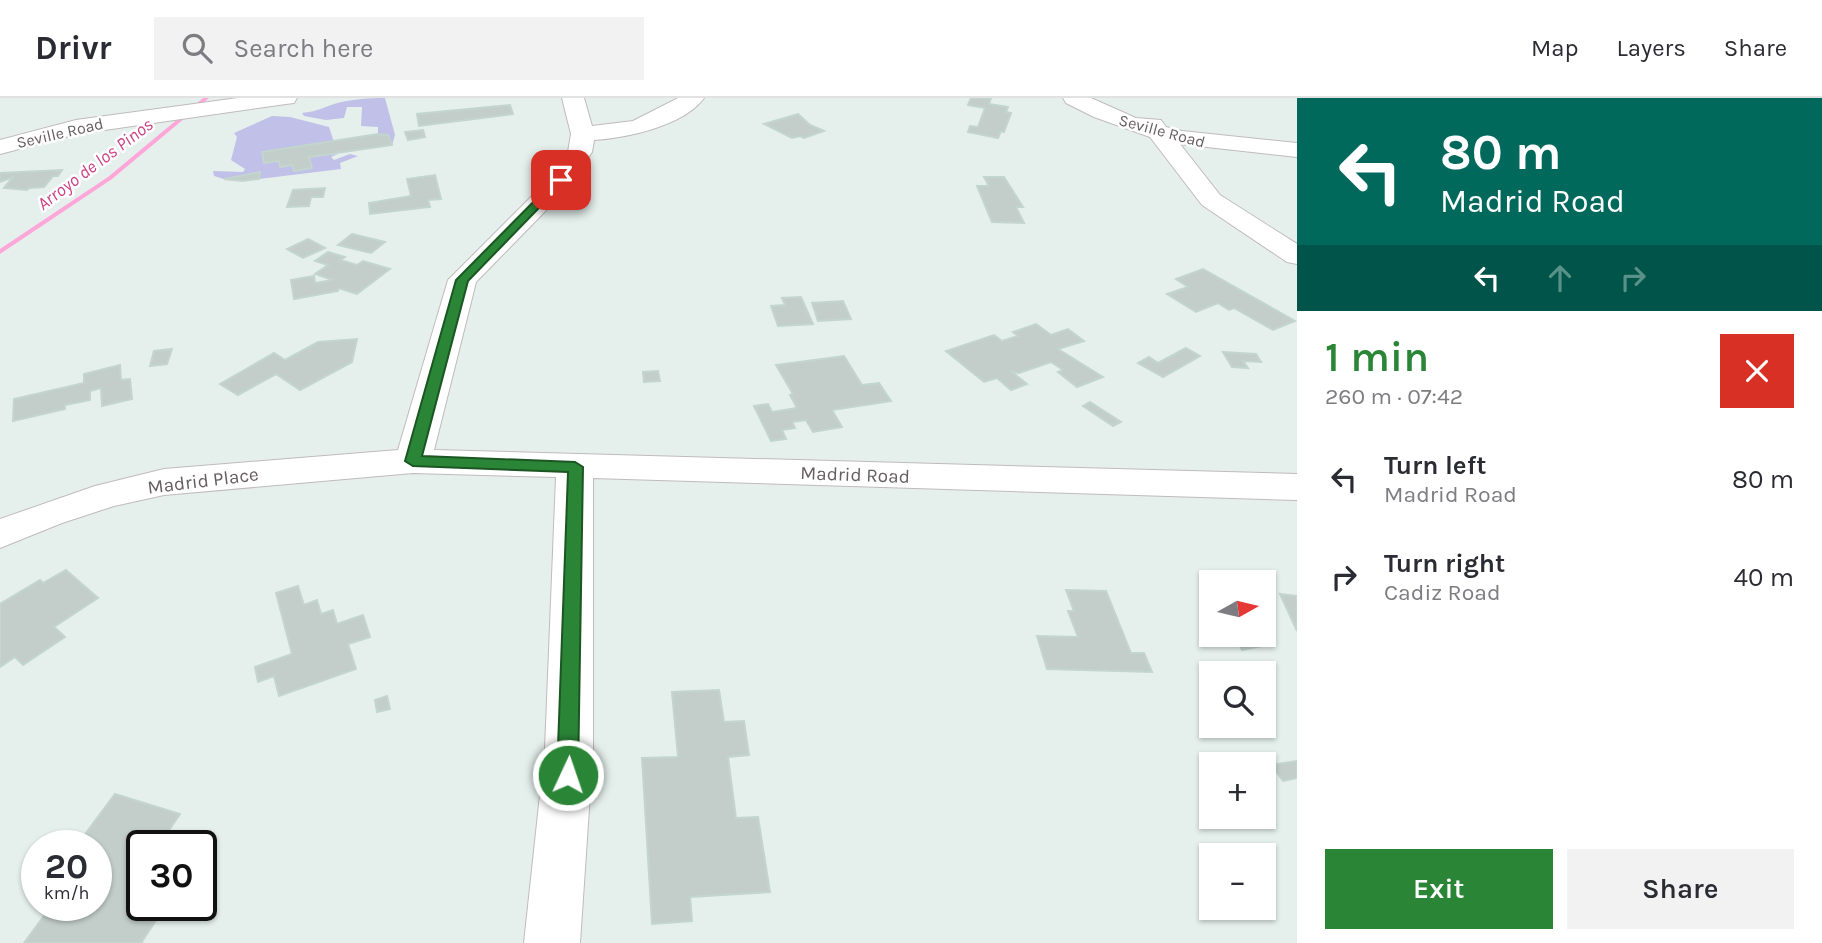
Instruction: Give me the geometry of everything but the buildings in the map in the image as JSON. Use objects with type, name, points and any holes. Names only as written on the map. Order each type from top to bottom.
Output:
[{"type":"street","name":"Seville Road","points":[[0,147],[141,107],[286,98]]},
{"type":"street","points":[[413,461],[462,280],[561,180],[580,152],[583,134],[573,98]]},
{"type":"street","points":[[583,134],[623,131],[663,119],[693,98]]},
{"type":"street","name":"Seville Road","points":[[1074,98],[1124,123],[1197,142],[1297,150]]},
{"type":"street","points":[[1133,98],[1211,200],[1297,256]]},
{"type":"street","name":"Madrid Road","points":[[413,461],[1297,487]]},
{"type":"street","name":"Madrid Place","points":[[0,534],[48,514],[108,495],[164,482],[413,461]]},
{"type":"street","points":[[552,943],[569,749],[575,467]]},
{"type":"shaded area","points":[[385,98],[395,135],[392,145],[378,134],[378,127],[361,126],[362,107],[347,107],[344,118],[326,120],[304,116],[302,113],[347,101]]},
{"type":"shaded area","points":[[272,116],[290,117],[329,127],[334,142],[262,153],[264,163],[279,161],[280,167],[292,165],[294,171],[312,168],[309,157],[338,154],[331,157],[334,160],[350,154],[358,156],[340,163],[341,169],[259,179],[260,172],[224,179],[214,176],[213,171],[243,172],[245,169],[231,160],[237,137],[234,133]]},
{"type":"waterway","name":"Arroyo de los Pinos","points":[[0,252],[110,178],[206,98]]},
{"type":"route","points":[[561,180],[462,280],[413,461],[575,467],[568,775]]}]
